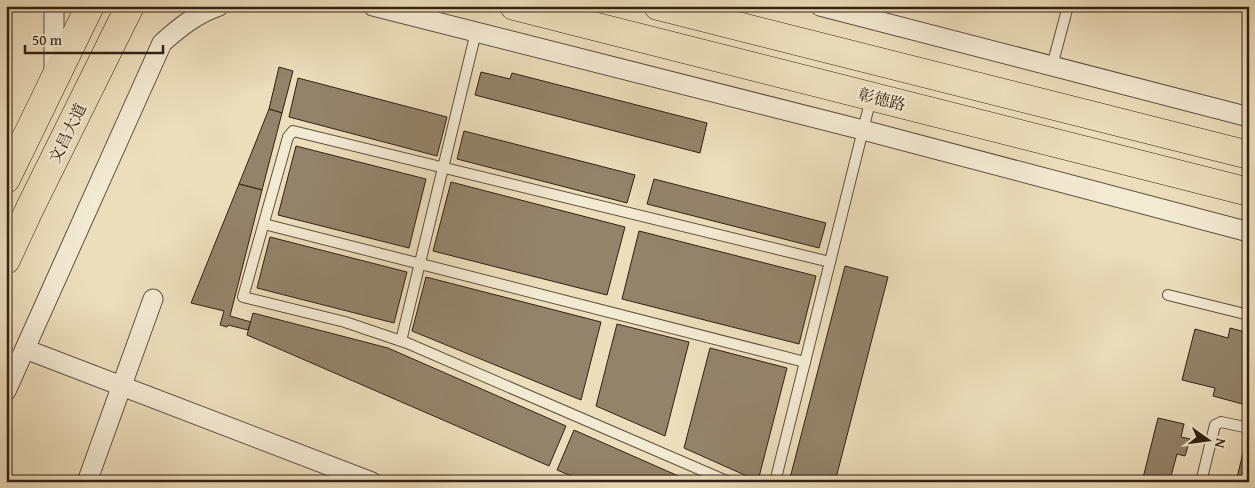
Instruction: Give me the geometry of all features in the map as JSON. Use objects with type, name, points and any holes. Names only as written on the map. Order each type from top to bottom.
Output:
[{"type":"main road","points":[[6,180],[90,6]]},
{"type":"main road","name":"文昌大道","points":[[6,260],[130,6]]},
{"type":"main road","name":"彰德路","points":[[514,6],[1249,192]]},
{"type":"main road","points":[[658,6],[1249,155]]},
{"type":"street","points":[[54,6],[54,82]]},
{"type":"street","points":[[6,391],[162,44],[179,27],[203,12],[219,6]]},
{"type":"street","points":[[373,6],[863,130],[1249,232]]},
{"type":"street","points":[[820,6],[1249,117]]},
{"type":"street","points":[[88,482],[153,299]]},
{"type":"street","points":[[25,349],[372,482]]},
{"type":"lane","points":[[1052,66],[1068,6]]},
{"type":"lane","points":[[401,341],[476,32]]},
{"type":"lane","points":[[775,482],[872,97]]},
{"type":"lane","points":[[729,482],[401,341],[345,322],[243,297],[288,137],[293,131],[830,262]]},
{"type":"lane","points":[[264,224],[805,362]]},
{"type":"lane","points":[[1168,295],[1249,315]]},
{"type":"lane","points":[[1201,482],[1215,425],[1222,422],[1249,428]]},
{"type":"building","points":[[279,67],[293,71],[282,113],[269,109]]},
{"type":"building","points":[[481,72],[510,79],[512,73],[707,123],[700,153],[475,95]]},
{"type":"building","points":[[298,78],[447,117],[437,156],[289,117]]},
{"type":"building","points":[[269,109],[282,113],[262,190],[239,184]]},
{"type":"building","points":[[464,131],[635,175],[627,203],[457,159]]},
{"type":"building","points":[[296,146],[426,179],[409,248],[278,215]]},
{"type":"building","points":[[654,179],[826,223],[819,248],[647,204]]},
{"type":"building","points":[[451,182],[625,227],[607,295],[433,251]]},
{"type":"building","points":[[239,184],[262,190],[230,316],[251,322],[248,330],[220,325],[224,311],[191,303]]},
{"type":"building","points":[[639,231],[816,276],[799,344],[622,299]]},
{"type":"building","points":[[270,237],[407,272],[394,323],[257,288]]},
{"type":"building","points":[[845,266],[888,277],[835,482],[789,482]]},
{"type":"building","points":[[426,277],[601,322],[581,400],[412,331]]},
{"type":"building","points":[[253,313],[388,348],[566,426],[549,466],[247,335]]},
{"type":"building","points":[[617,324],[689,342],[665,436],[596,406]]},
{"type":"building","points":[[1230,328],[1249,333],[1249,392],[1246,405],[1213,396],[1215,388],[1182,380],[1195,329],[1228,338]]},
{"type":"building","points":[[710,348],[787,368],[758,481],[684,448]]},
{"type":"building","points":[[1158,418],[1184,424],[1181,437],[1190,439],[1185,456],[1177,454],[1171,476],[1179,478],[1179,482],[1142,482]]},
{"type":"building","points":[[574,430],[692,482],[586,482],[557,470]]},
{"type":"building","points":[[1246,440],[1249,441],[1249,482],[1236,482]]}]
